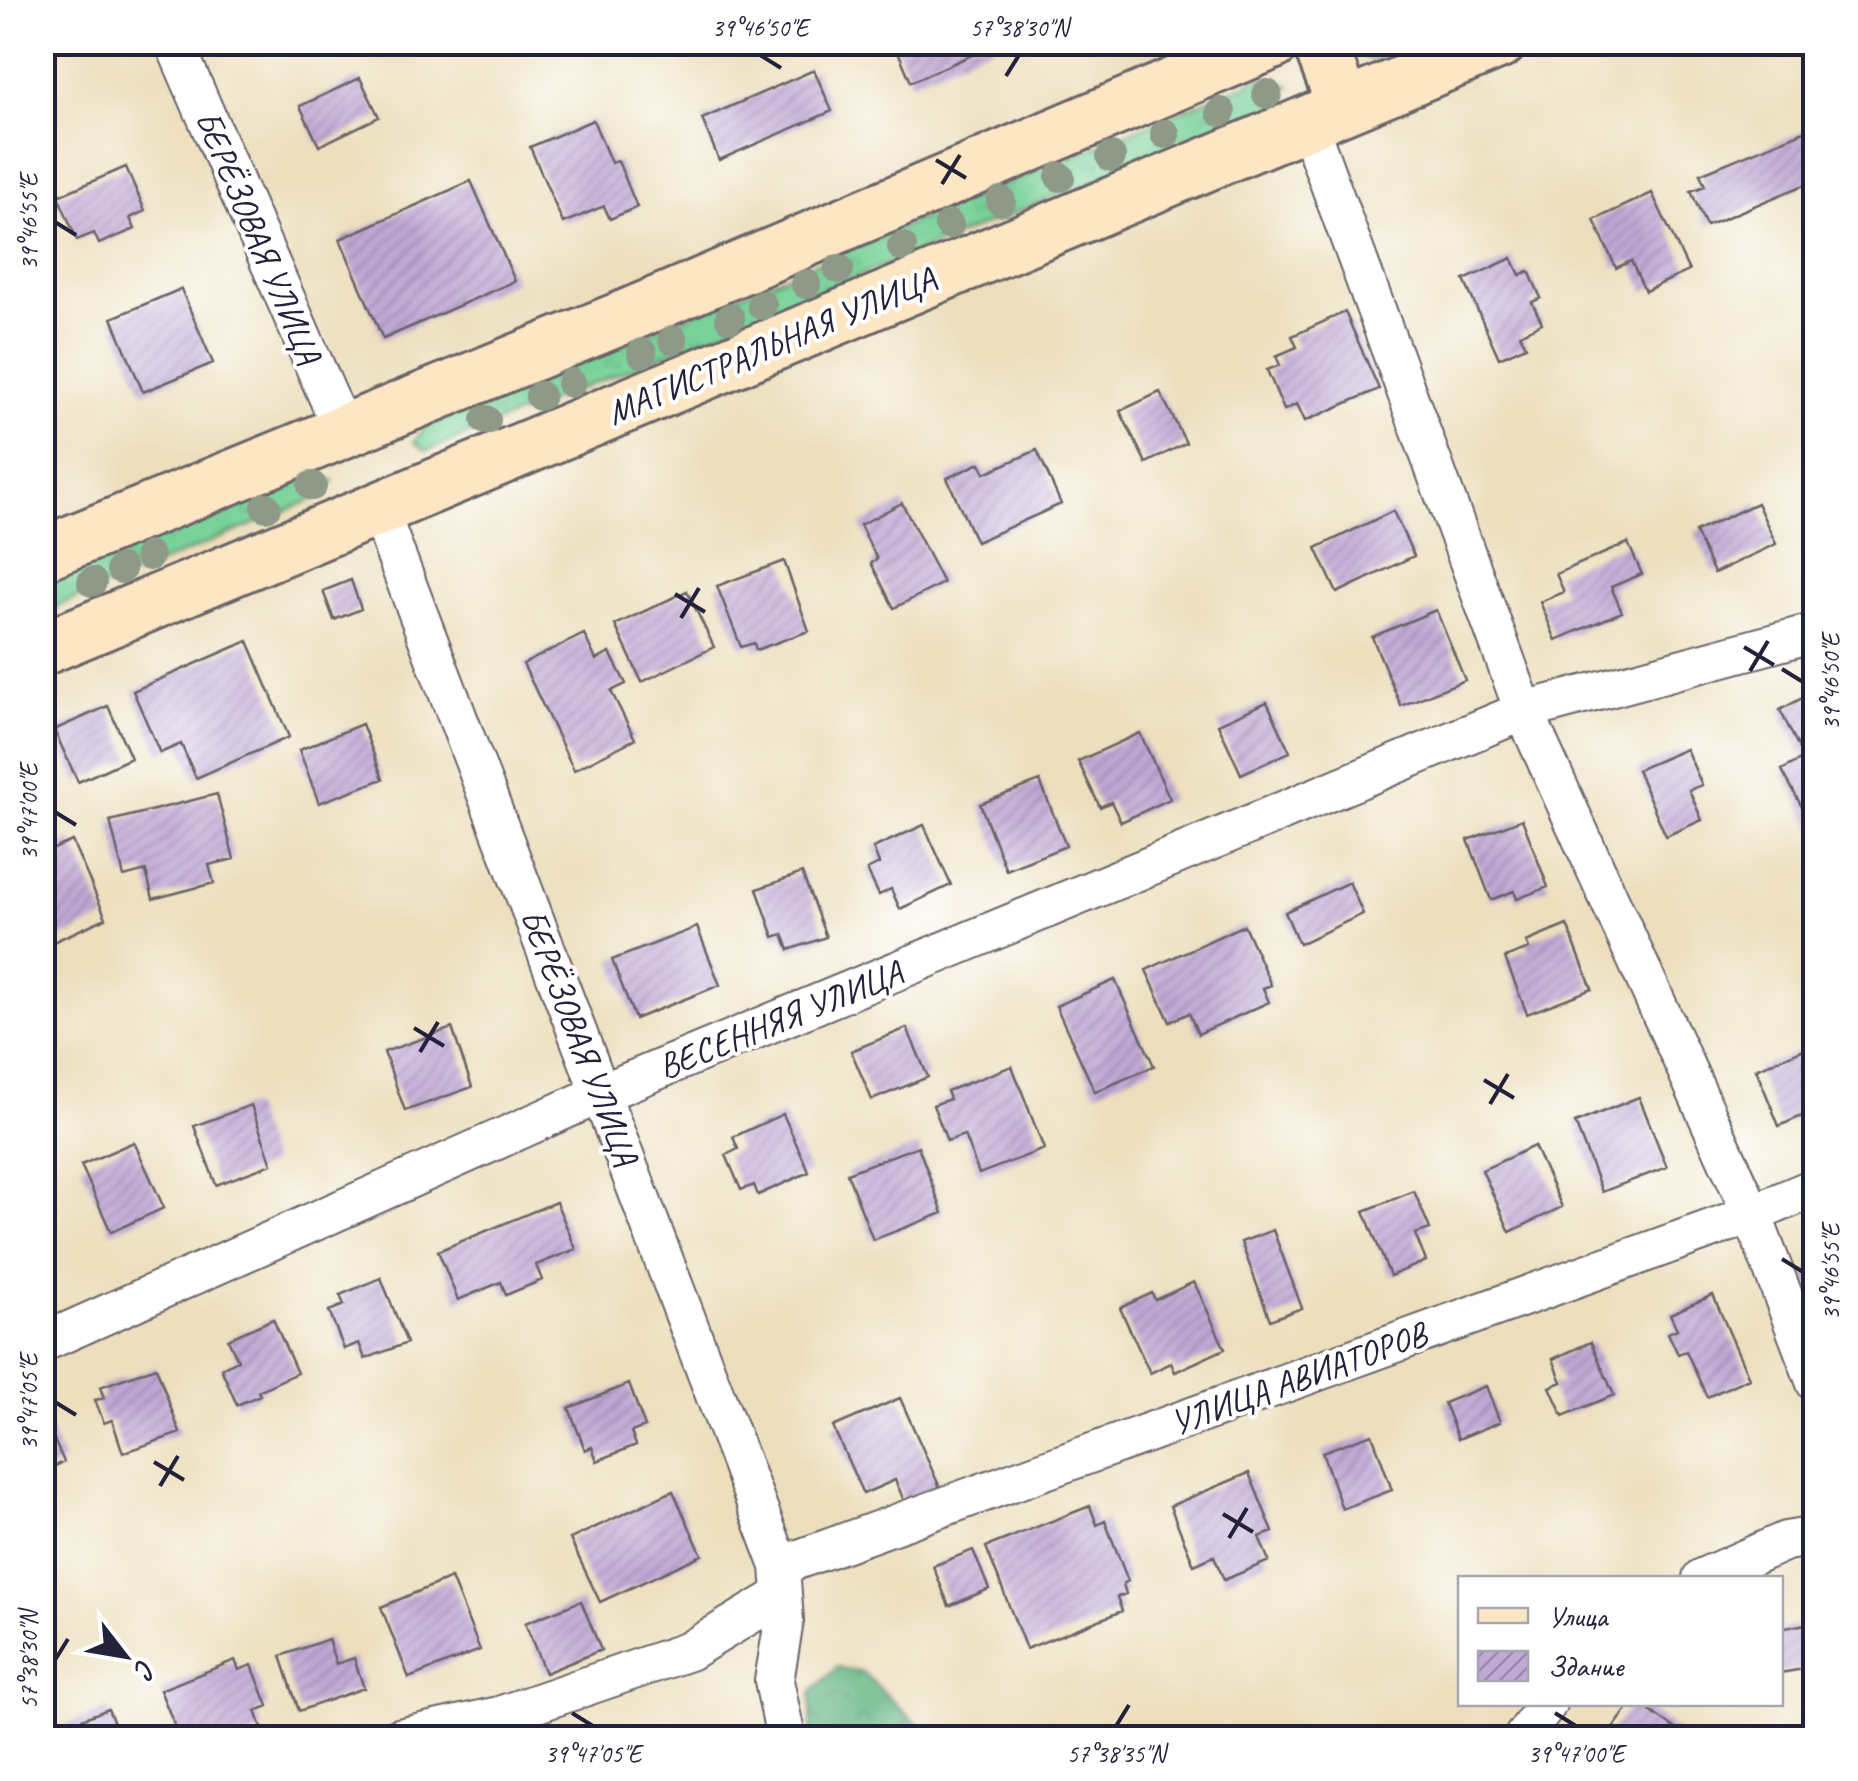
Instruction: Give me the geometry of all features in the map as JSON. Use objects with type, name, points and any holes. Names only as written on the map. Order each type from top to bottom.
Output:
[{"type":"main road","points":[[42,554],[622,318],[1274,42]]},
{"type":"main road","points":[[1319,42],[1325,114]]},
{"type":"main road","name":"МАГИСТРАЛЬНАЯ УЛИЦА","points":[[42,650],[1500,42]]},
{"type":"main road","points":[[343,431],[378,508]]},
{"type":"street","name":"БЕРЁЗОВАЯ УЛИЦА","points":[[174,42],[343,431]]},
{"type":"street","points":[[1325,114],[1524,712],[1752,1214],[1816,1383]]},
{"type":"street","name":"БЕРЁЗОВАЯ УЛИЦА","points":[[378,508],[602,1093],[781,1581]]},
{"type":"street","name":"ВЕСЕННЯЯ УЛИЦА","points":[[42,1343],[602,1093],[1524,712],[1816,632]]},
{"type":"street","name":"УЛИЦА АВИАТОРОВ","points":[[398,1738],[499,1716],[688,1651],[781,1581],[1816,1187]]},
{"type":"street","points":[[1707,1576],[1786,1541],[1816,1536]]},
{"type":"street","points":[[781,1581],[784,1621],[774,1681],[786,1738]]},
{"type":"street","points":[[1523,1738],[1546,1706]]},
{"type":"green space","points":[[1361,42],[1419,43],[1373,61],[1352,52]]},
{"type":"green space","points":[[1262,77],[1290,86],[1270,109],[427,451],[414,442],[427,425]]},
{"type":"green space","points":[[314,473],[334,481],[316,498],[43,612],[43,585]]},
{"type":"green space","points":[[837,1667],[863,1673],[916,1723],[961,1738],[811,1738],[811,1693]]},
{"type":"building","points":[[894,42],[1001,42],[911,82]]},
{"type":"building","points":[[814,70],[832,111],[719,160],[702,119]]},
{"type":"building","points":[[360,78],[379,117],[319,146],[300,106]]},
{"type":"building","points":[[593,120],[611,163],[618,161],[637,207],[610,219],[604,206],[563,223],[530,147]]},
{"type":"building","points":[[1814,127],[1816,180],[1706,226],[1691,191],[1705,186],[1700,174]]},
{"type":"building","points":[[126,167],[145,211],[130,218],[135,229],[99,244],[94,233],[77,240],[58,196]]},
{"type":"building","points":[[471,181],[515,281],[383,339],[340,239]]},
{"type":"building","points":[[1652,193],[1689,271],[1645,291],[1631,261],[1616,268],[1594,220]]},
{"type":"building","points":[[1512,258],[1520,275],[1529,271],[1541,298],[1532,302],[1542,323],[1520,334],[1526,346],[1499,358],[1464,280]]},
{"type":"building","points":[[181,289],[213,363],[143,392],[112,318]]},
{"type":"building","points":[[1345,312],[1379,389],[1305,421],[1297,404],[1284,410],[1267,370],[1280,365],[1276,356],[1297,347],[1292,336]]},
{"type":"building","points":[[1160,392],[1186,443],[1146,463],[1120,411]]},
{"type":"building","points":[[1037,450],[1061,504],[976,542],[947,478],[980,463],[985,473]]},
{"type":"building","points":[[902,503],[943,583],[894,608],[871,563],[877,559],[860,525]]},
{"type":"building","points":[[1757,503],[1776,544],[1714,573],[1695,532]]},
{"type":"building","points":[[1393,511],[1414,556],[1337,593],[1316,548]]},
{"type":"building","points":[[1628,543],[1642,574],[1611,587],[1622,612],[1556,640],[1540,602],[1564,592],[1556,574]]},
{"type":"building","points":[[784,561],[809,631],[756,650],[754,643],[741,647],[717,586]]},
{"type":"building","points":[[351,580],[361,609],[334,620],[323,591]]},
{"type":"building","points":[[687,591],[714,647],[642,682],[615,625]]},
{"type":"building","points":[[1436,610],[1465,680],[1401,706],[1372,637]]},
{"type":"building","points":[[584,634],[596,660],[610,653],[626,684],[611,691],[635,739],[574,770],[523,664]]},
{"type":"building","points":[[248,641],[289,737],[196,778],[181,744],[160,753],[133,691]]},
{"type":"building","points":[[1808,695],[1816,710],[1816,833],[1782,770],[1804,758],[1780,710]]},
{"type":"building","points":[[1267,702],[1290,752],[1241,774],[1218,724]]},
{"type":"building","points":[[108,706],[131,758],[78,782],[54,730]]},
{"type":"building","points":[[362,724],[383,779],[319,803],[299,750]]},
{"type":"building","points":[[1140,733],[1170,799],[1121,822],[1111,802],[1100,807],[1078,761]]},
{"type":"building","points":[[1686,749],[1702,785],[1689,790],[1702,820],[1666,836],[1637,770]]},
{"type":"building","points":[[1040,781],[1066,846],[1006,870],[980,804]]},
{"type":"building","points":[[217,794],[234,859],[209,865],[214,883],[153,899],[146,871],[124,877],[110,821]]},
{"type":"building","points":[[1522,819],[1548,887],[1517,899],[1514,891],[1491,900],[1468,840]]},
{"type":"building","points":[[924,825],[951,885],[900,909],[891,889],[879,895],[867,870],[879,864],[873,848]]},
{"type":"building","points":[[72,841],[106,918],[42,947],[42,854]]},
{"type":"building","points":[[802,873],[826,937],[789,950],[783,934],[774,937],[757,889]]},
{"type":"building","points":[[1349,882],[1363,914],[1299,944],[1285,912]]},
{"type":"building","points":[[1244,925],[1271,985],[1263,988],[1269,1002],[1198,1034],[1189,1013],[1170,1022],[1146,970]]},
{"type":"building","points":[[1567,925],[1592,989],[1527,1014],[1505,958],[1529,949],[1526,942]]},
{"type":"building","points":[[697,927],[720,985],[635,1019],[612,960]]},
{"type":"building","points":[[1115,980],[1154,1066],[1095,1092],[1056,1006]]},
{"type":"building","points":[[452,1028],[472,1087],[405,1111],[384,1052]]},
{"type":"building","points":[[907,1028],[928,1077],[872,1100],[851,1051]]},
{"type":"building","points":[[1816,1044],[1816,1110],[1779,1126],[1756,1069]]},
{"type":"building","points":[[1012,1066],[1044,1149],[979,1174],[964,1135],[947,1141],[933,1105],[950,1099],[947,1091]]},
{"type":"building","points":[[1639,1097],[1667,1167],[1602,1192],[1575,1123]]},
{"type":"building","points":[[251,1105],[272,1164],[216,1185],[194,1126]]},
{"type":"building","points":[[783,1114],[809,1172],[758,1195],[754,1185],[741,1190],[726,1155],[738,1149],[733,1137]]},
{"type":"building","points":[[134,1142],[164,1208],[111,1232],[81,1165]]},
{"type":"building","points":[[918,1146],[943,1213],[873,1240],[847,1173]]},
{"type":"building","points":[[1534,1146],[1562,1207],[1510,1232],[1482,1170]]},
{"type":"building","points":[[1414,1191],[1430,1229],[1415,1234],[1426,1261],[1390,1276],[1364,1211]]},
{"type":"building","points":[[556,1202],[576,1249],[536,1265],[542,1280],[506,1295],[501,1282],[458,1300],[438,1251]]},
{"type":"building","points":[[1273,1230],[1302,1308],[1270,1320],[1241,1242]]},
{"type":"building","points":[[1815,1267],[1815,1299],[1804,1272]]},
{"type":"building","points":[[381,1278],[407,1343],[365,1359],[359,1343],[344,1349],[329,1311],[344,1305],[340,1295]]},
{"type":"building","points":[[1194,1282],[1225,1349],[1175,1372],[1171,1363],[1150,1373],[1120,1308],[1152,1293],[1155,1300]]},
{"type":"building","points":[[1713,1295],[1749,1378],[1707,1397],[1686,1351],[1678,1354],[1668,1333],[1677,1329],[1670,1314]]},
{"type":"building","points":[[273,1319],[297,1373],[237,1405],[221,1368],[238,1360],[228,1339]]},
{"type":"building","points":[[1591,1342],[1614,1395],[1563,1416],[1550,1387],[1562,1382],[1553,1359]]},
{"type":"building","points":[[156,1367],[180,1433],[123,1453],[112,1420],[104,1423],[95,1400],[104,1398],[100,1387]]},
{"type":"building","points":[[629,1384],[645,1427],[631,1432],[636,1445],[597,1461],[592,1447],[585,1450],[569,1408]]},
{"type":"building","points":[[1486,1386],[1500,1422],[1458,1439],[1444,1403]]},
{"type":"building","points":[[900,1398],[941,1490],[906,1505],[895,1480],[863,1494],[833,1427]]},
{"type":"building","points":[[42,1414],[64,1462],[42,1472]]},
{"type":"building","points":[[1372,1434],[1392,1490],[1342,1509],[1322,1452]]},
{"type":"building","points":[[1249,1473],[1273,1532],[1259,1537],[1269,1561],[1224,1580],[1214,1556],[1194,1565],[1170,1506]]},
{"type":"building","points":[[673,1491],[702,1555],[600,1602],[570,1539]]},
{"type":"building","points":[[1090,1506],[1097,1525],[1105,1521],[1128,1581],[1123,1584],[1126,1594],[1117,1597],[1122,1611],[1026,1649],[986,1547]]},
{"type":"building","points":[[973,1550],[989,1589],[949,1606],[933,1566]]},
{"type":"building","points":[[451,1578],[480,1650],[409,1678],[381,1607]]},
{"type":"building","points":[[581,1601],[601,1650],[545,1673],[525,1623]]},
{"type":"building","points":[[1816,1622],[1816,1639],[1811,1640],[1816,1667],[1783,1672],[1783,1628]]},
{"type":"building","points":[[328,1639],[336,1664],[354,1658],[364,1688],[299,1711],[281,1656]]},
{"type":"building","points":[[235,1660],[239,1670],[252,1665],[268,1706],[256,1711],[263,1730],[243,1738],[180,1738],[160,1690]]},
{"type":"building","points":[[1630,1706],[1643,1706],[1684,1735],[1682,1738],[1606,1738]]},
{"type":"building","points":[[108,1709],[120,1738],[59,1738],[55,1729]]}]
